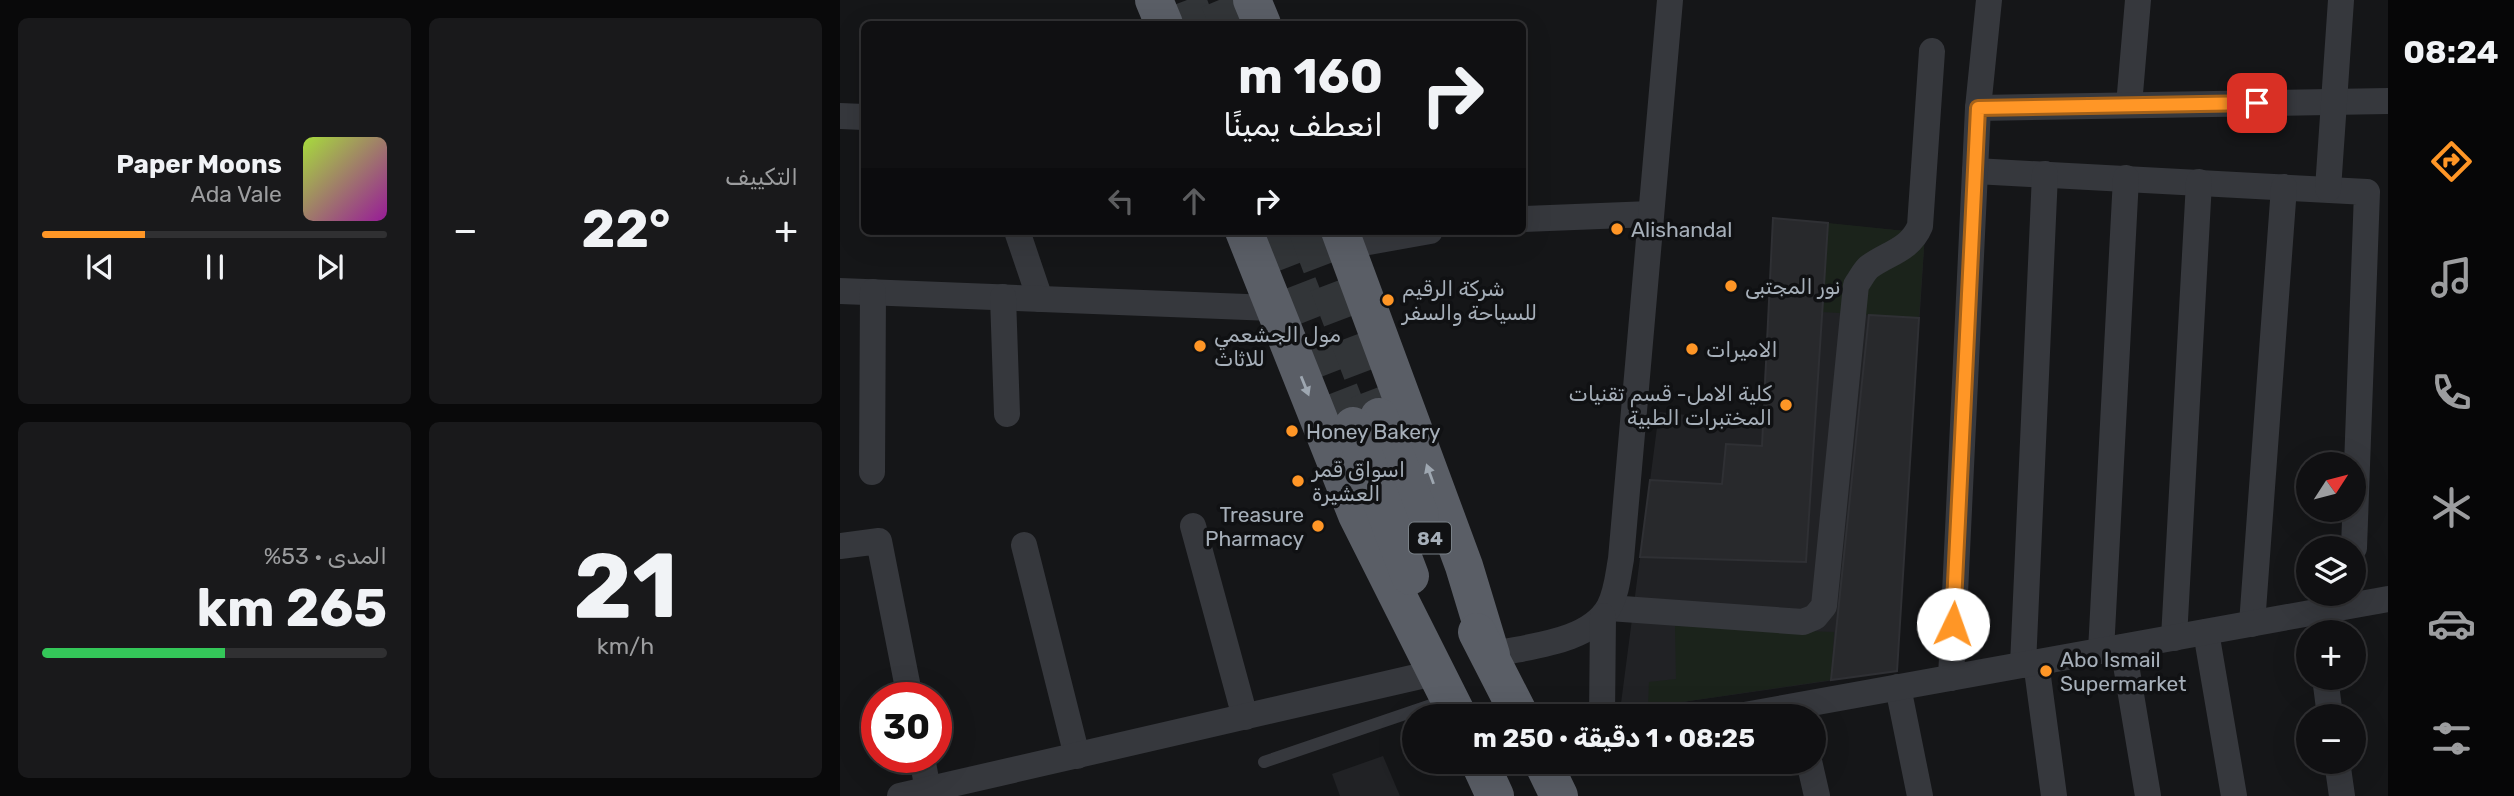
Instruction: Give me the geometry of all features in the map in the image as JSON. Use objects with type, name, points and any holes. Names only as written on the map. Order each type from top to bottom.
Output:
[{"type":"highway","points":[[1154,0],[1163,21]]},
{"type":"highway","points":[[1252,0],[1261,21]]},
{"type":"highway","points":[[1246,235],[1357,515],[1408,622],[1448,696]]},
{"type":"highway","points":[[1343,238],[1464,566],[1491,655]]},
{"type":"highway","name":"84","points":[[1448,696],[1402,553],[1366,422],[1438,554],[1514,704]]},
{"type":"highway","points":[[1485,774],[1495,796]]},
{"type":"highway","points":[[1548,774],[1559,796]]},
{"type":"street","points":[[1602,704],[1606,612],[1615,595],[1620,559],[1670,0]]},
{"type":"street","points":[[1951,678],[1978,108],[1989,0]]},
{"type":"street","points":[[2129,106],[2138,0]]},
{"type":"street","points":[[2328,189],[2341,0]]},
{"type":"street","points":[[1491,655],[1576,633],[1606,612],[1802,622],[1815,617],[1824,606],[1856,285],[1868,268],[1893,256],[1916,237],[1920,226],[1932,51]]},
{"type":"street","points":[[1978,108],[2388,101]]},
{"type":"street","points":[[840,116],[861,117]]},
{"type":"street","points":[[1975,170],[2367,192],[2354,536]]},
{"type":"street","points":[[2045,174],[2029,664],[2054,796]]},
{"type":"street","points":[[2126,178],[2112,649],[2148,796]]},
{"type":"street","points":[[2174,638],[2199,183]]},
{"type":"street","points":[[2252,624],[2284,187]]},
{"type":"street","points":[[1526,219],[1651,214]]},
{"type":"street","points":[[1018,235],[1040,299]]},
{"type":"street","points":[[1343,238],[1380,235]]},
{"type":"street","points":[[840,291],[1274,308]]},
{"type":"street","points":[[872,472],[873,292]]},
{"type":"street","points":[[1003,298],[1007,414]]},
{"type":"street","points":[[1193,526],[1245,717]]},
{"type":"street","points":[[840,546],[880,541],[907,682]]},
{"type":"street","points":[[1024,545],[1077,756]]},
{"type":"street","points":[[2366,600],[2388,599]]},
{"type":"street","points":[[2320,620],[2342,606]]},
{"type":"street","points":[[1826,704],[1898,687],[2252,624],[2296,623]]},
{"type":"street","points":[[2206,632],[2234,796]]},
{"type":"street","points":[[1898,687],[1920,796]]},
{"type":"street","points":[[900,796],[1245,717],[1448,696]]},
{"type":"street","points":[[925,773],[928,790]]},
{"type":"street","points":[[1812,774],[1817,796]]},
{"type":"street","points":[[2339,774],[2342,796]]},
{"type":"lane","points":[[1264,762],[1448,696]]},
{"type":"shaded area","points":[[1773,218],[1925,233],[1897,671],[1668,704],[1621,704],[1659,412],[1762,423]]},
{"type":"shaded area","points":[[1828,223],[1925,233],[1919,318],[1823,312]]},
{"type":"shaded area","points":[[1675,626],[1834,632],[1831,680],[1668,704],[1648,704],[1649,682],[1676,679]]},
{"type":"shaded area","points":[[1383,756],[1400,796],[1340,796],[1332,774]]},
{"type":"building","points":[[1773,218],[1828,223],[1806,562],[1640,557],[1650,480],[1722,484],[1726,444],[1762,446]]},
{"type":"building","points":[[1869,315],[1919,318],[1897,671],[1831,680]]},
{"type":"tunnel","points":[[1187,0],[1195,21]]},
{"type":"tunnel","points":[[1219,0],[1228,21]]},
{"type":"tunnel","points":[[1279,235],[1353,426]]},
{"type":"tunnel","points":[[1310,235],[1379,417]]},
{"type":"place","name":"Alishandal","points":[[1617,229]]},
{"type":"place","name":"نور المجتبى","points":[[1731,286]]},
{"type":"place","name":"شركة الرقيم للسياحة والسفر","points":[[1388,300]]},
{"type":"place","name":"مول الجشعمي للاثاث","points":[[1200,346]]},
{"type":"place","name":"الاميرات","points":[[1692,349]]},
{"type":"place","name":"كلية الامل- قسم تقنيات المختبرات الطبية","points":[[1786,405]]},
{"type":"place","name":"Honey Bakery","points":[[1292,431]]},
{"type":"place","name":"اسواق قمر العشيرة","points":[[1298,481]]},
{"type":"place","name":"Treasure Pharmacy","points":[[1318,526]]},
{"type":"place","name":"Abo Ismail Supermarket","points":[[2046,671]]},
{"type":"route","points":[[1953,624],[1978,108],[2257,103]]}]
